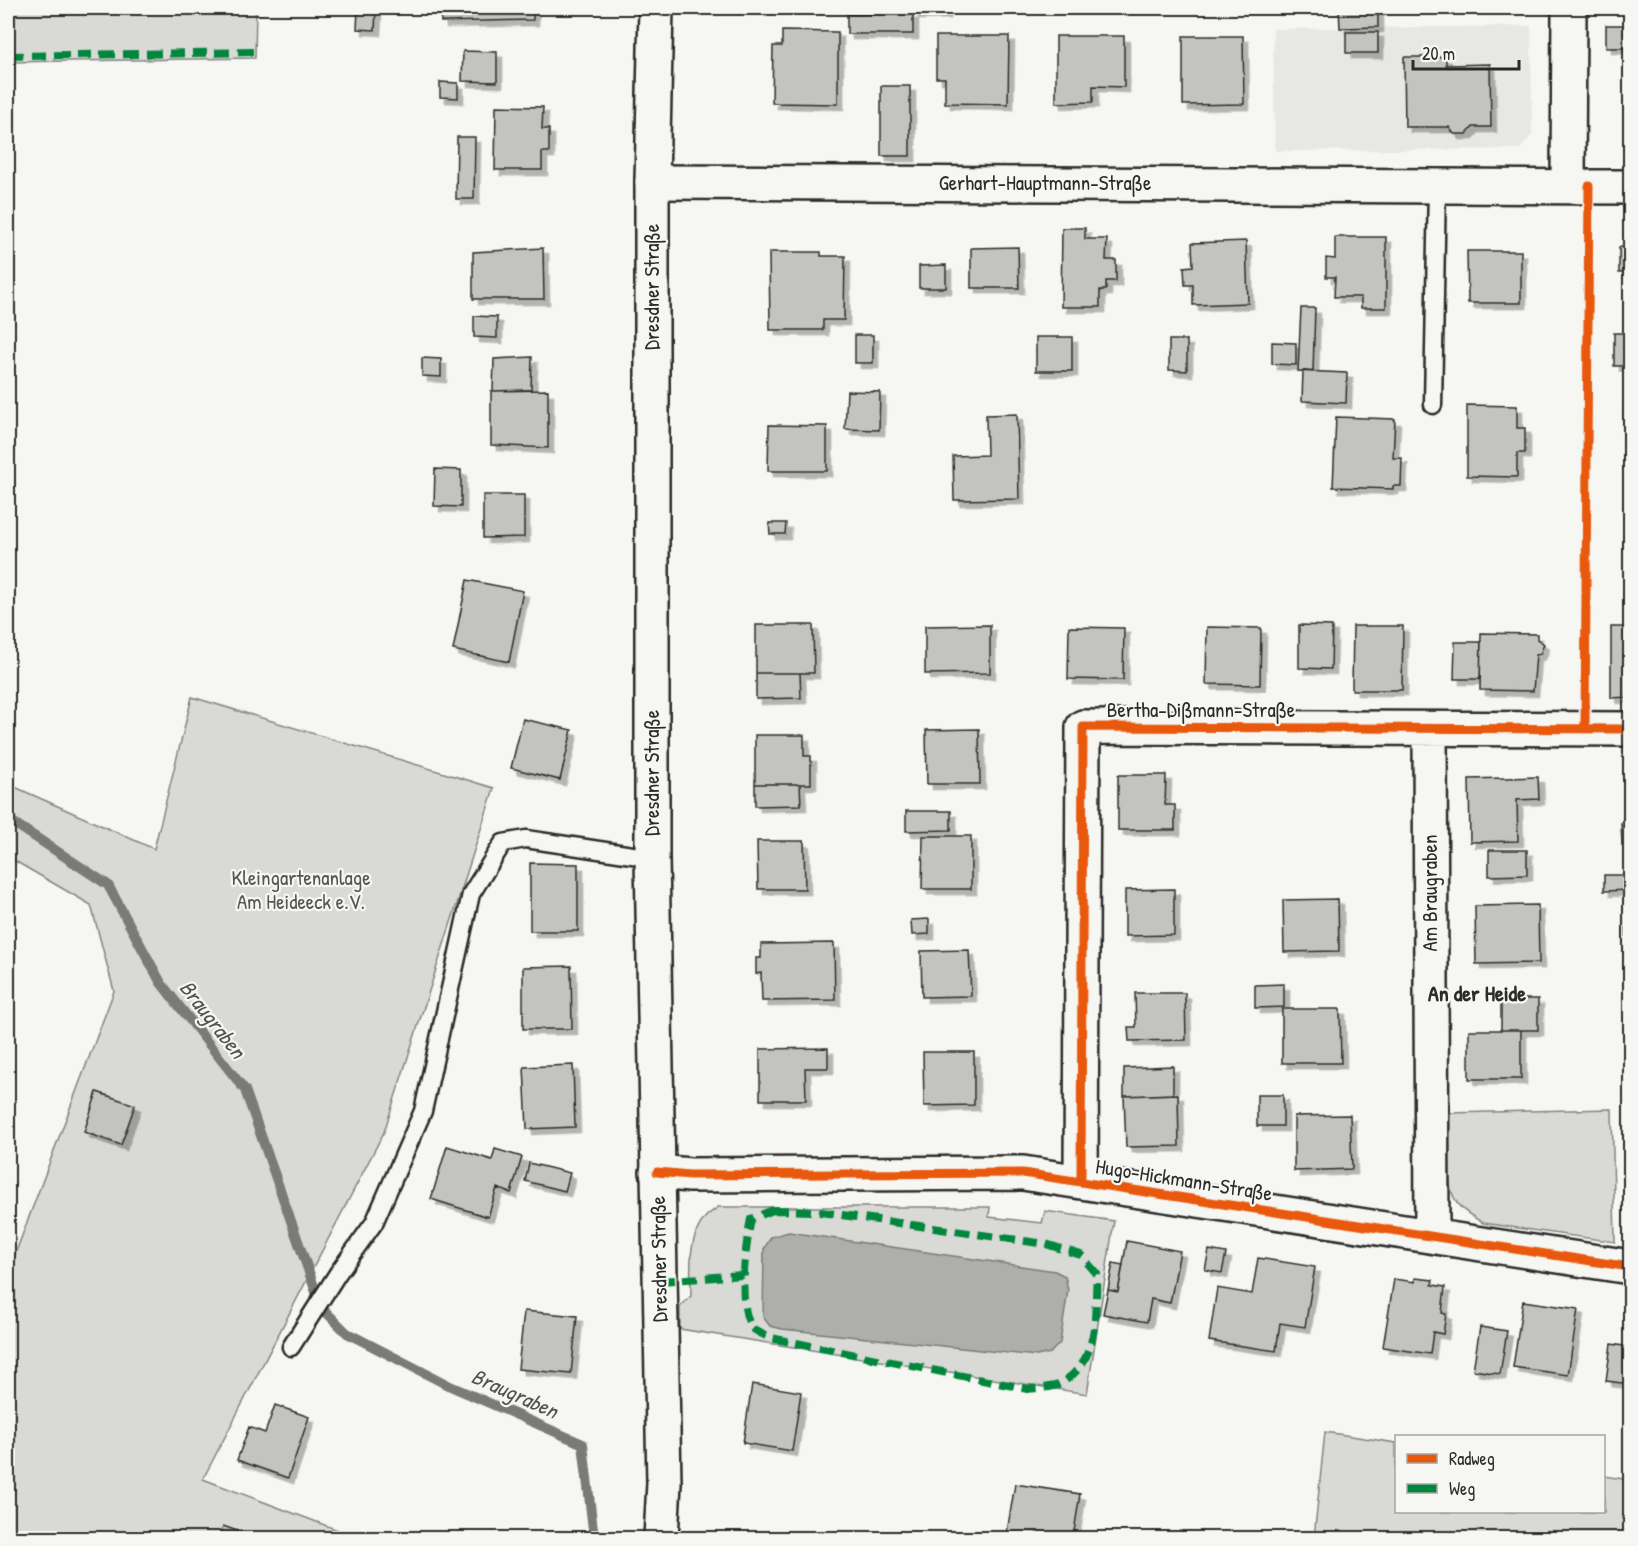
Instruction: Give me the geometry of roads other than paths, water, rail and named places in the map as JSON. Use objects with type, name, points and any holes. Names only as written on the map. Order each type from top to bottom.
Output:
[{"type":"street","name":"Dresdner Straße","points":[[656,8],[652,182],[652,858],[664,1484],[661,1539]]},
{"type":"street","points":[[1568,186],[1569,8]]},
{"type":"street","name":"Gerhart-Hauptmann-Straße","points":[[652,182],[1630,186]]},
{"type":"street","name":"Bertha-Dißmann-Straße","points":[[1081,1182],[1083,727],[1630,729]]},
{"type":"street","name":"Am Braugraben","points":[[1430,729],[1432,1236]]},
{"type":"street","name":"Hugo-Hickmann-Straße","points":[[657,1172],[690,1175],[1023,1173],[1630,1267]]},
{"type":"lane","points":[[1433,405],[1437,185]]},
{"type":"lane","points":[[291,1347],[338,1273],[374,1223],[423,1111],[471,894],[503,843],[526,839],[652,858]]},
{"type":"waterway","name":"Braugraben","points":[[8,819],[108,885],[161,983],[245,1090],[317,1295]]},
{"type":"waterway","name":"Braugraben","points":[[322,1308],[347,1333],[448,1385],[583,1444],[594,1538]]},
{"type":"district","name":"An der Heide","points":[[1477,993]]},
{"type":"park label","name":"Kleingartenanlage Am Heideeck e.V.","points":[[301,890]]}]
